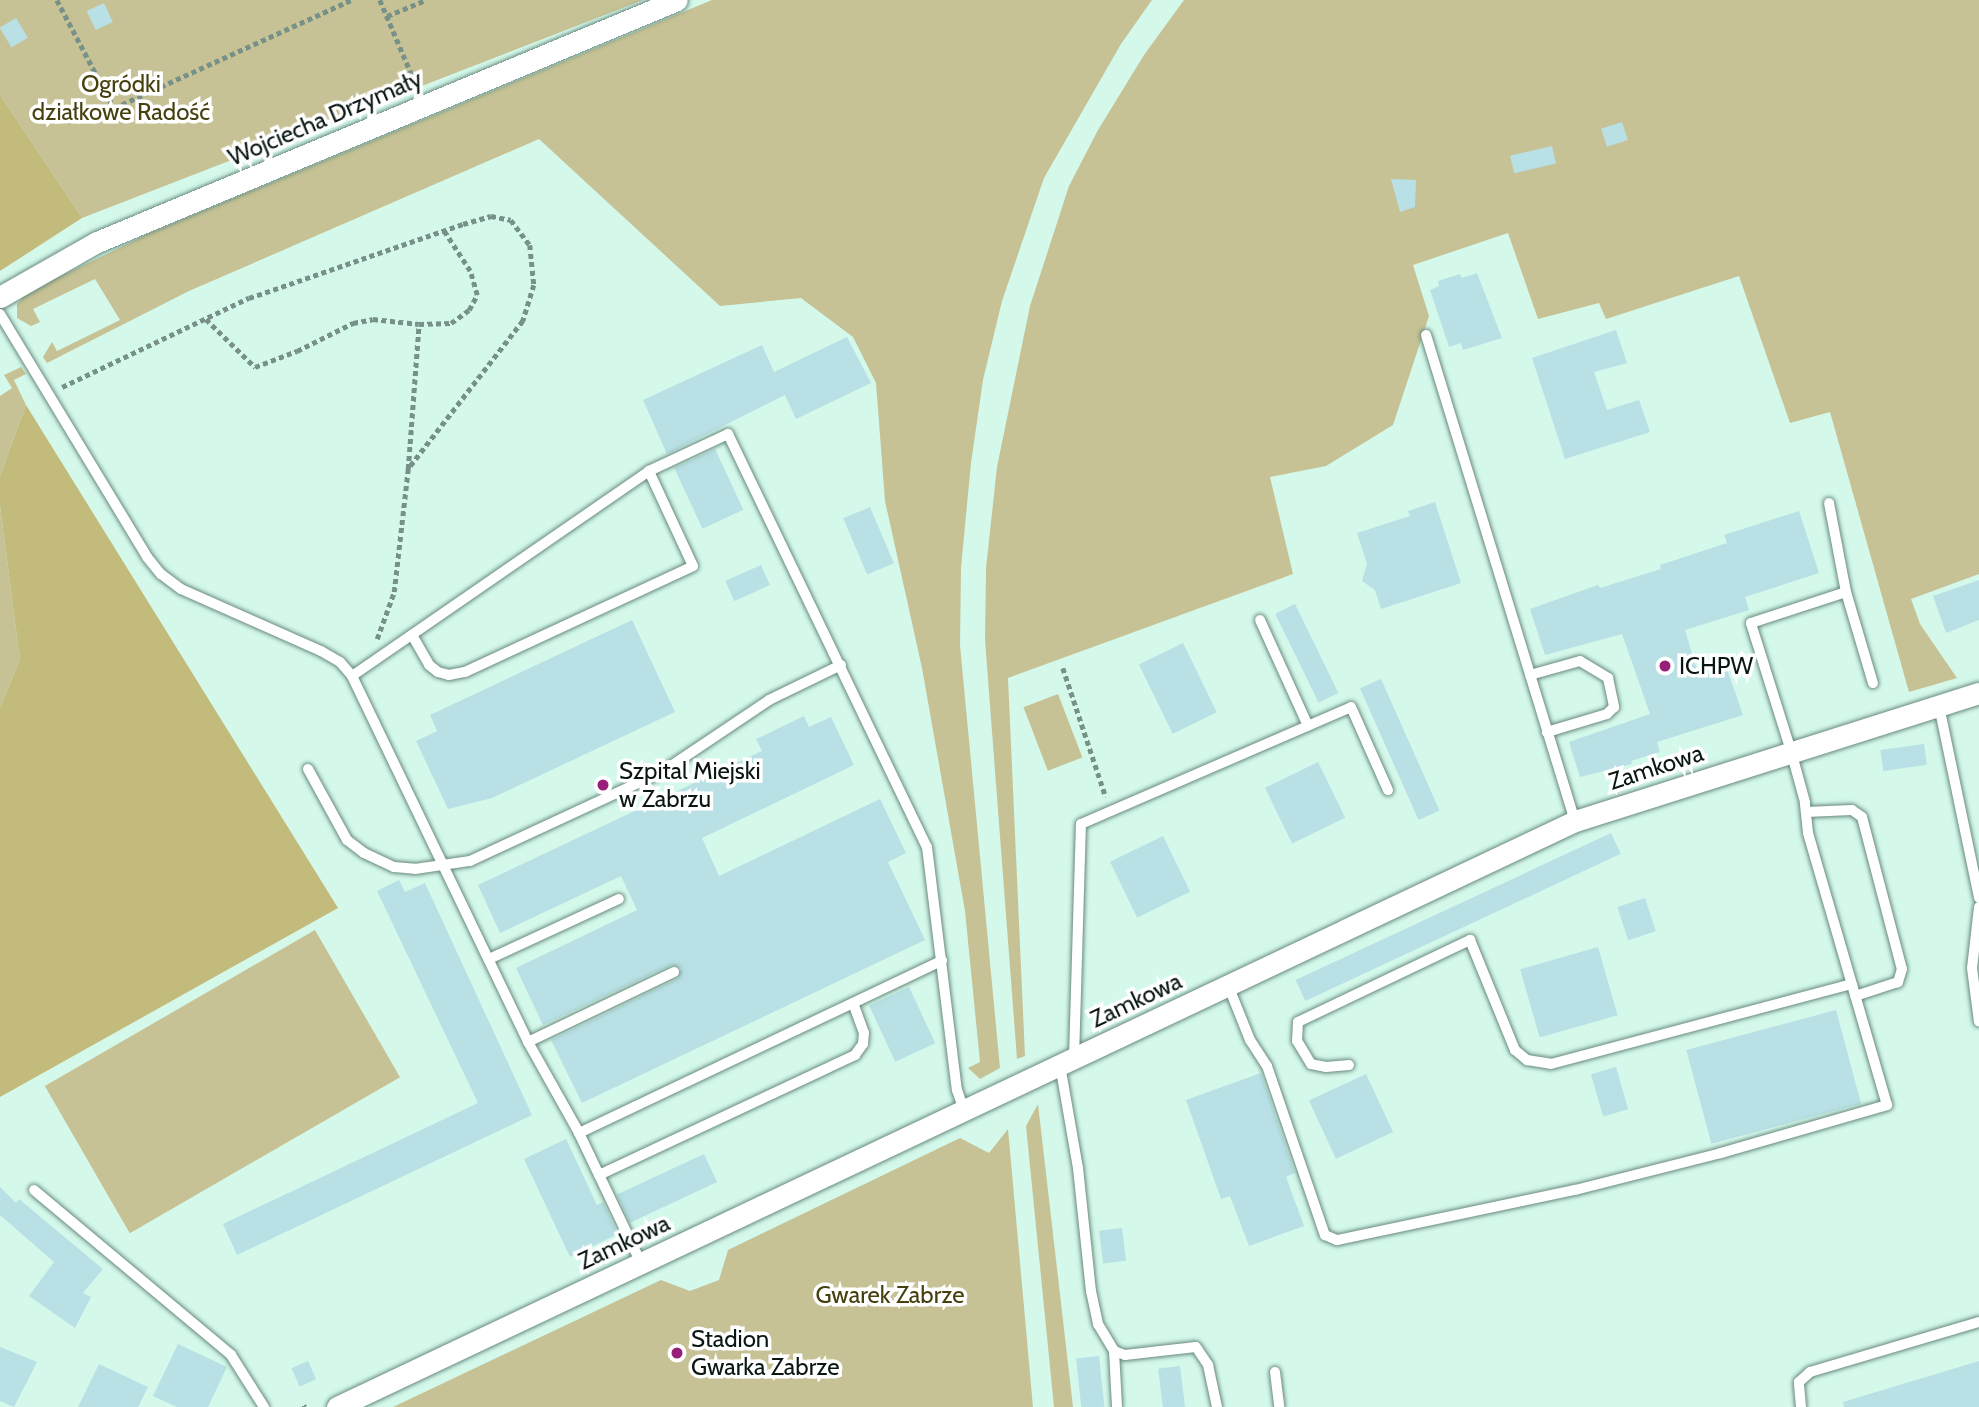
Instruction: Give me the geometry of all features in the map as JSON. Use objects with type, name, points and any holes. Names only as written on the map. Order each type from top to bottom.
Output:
[{"type":"street","name":"Wojciecha Drzymały","points":[[0,297],[97,242],[677,0]]},
{"type":"street","name":"Zamkowa","points":[[337,1407],[1574,821],[1979,694]]},
{"type":"lane","points":[[0,314],[148,557],[161,574],[181,589],[321,651],[340,662],[352,676],[528,1042],[579,1133],[641,1263]]},
{"type":"lane","points":[[1426,335],[1574,821]]},
{"type":"lane","points":[[352,676],[649,471],[728,434],[926,847],[957,1090],[964,1110]]},
{"type":"lane","points":[[412,635],[429,665],[438,672],[449,675],[465,672],[693,566],[649,471]]},
{"type":"lane","points":[[1829,503],[1846,592],[1873,683]]},
{"type":"lane","points":[[1228,985],[1250,1040],[1267,1066],[1325,1235],[1337,1240],[1575,1190],[1721,1153],[1886,1105],[1808,832],[1791,751],[1751,623],[1846,592]]},
{"type":"lane","points":[[1260,620],[1308,726]]},
{"type":"lane","points":[[1530,675],[1580,662],[1608,678],[1614,707],[1606,714],[1547,732]]},
{"type":"lane","points":[[307,769],[347,840],[364,853],[394,867],[415,869],[444,865],[485,855],[662,772],[769,700],[841,665]]},
{"type":"lane","points":[[1939,706],[1979,898]]},
{"type":"lane","points":[[1217,1407],[1208,1365],[1196,1347],[1125,1355],[1114,1351],[1106,1341],[1094,1311],[1067,1061],[1081,824],[1351,707],[1388,790]]},
{"type":"lane","points":[[1349,1065],[1326,1067],[1311,1064],[1297,1041],[1298,1022],[1470,940],[1515,1050],[1527,1060],[1551,1064],[1853,990],[1898,982],[1902,969],[1862,817],[1852,810],[1806,813]]},
{"type":"lane","points":[[489,959],[619,900]]},
{"type":"lane","points":[[1979,911],[1972,968],[1979,1022]]},
{"type":"lane","points":[[579,1133],[942,961]]},
{"type":"lane","points":[[528,1042],[674,972]]},
{"type":"lane","points":[[599,1175],[855,1055],[863,1044],[864,1033],[853,1003]]},
{"type":"lane","points":[[34,1190],[230,1355],[264,1407]]},
{"type":"lane","points":[[1801,1407],[1798,1382],[1810,1372],[1979,1322]]},
{"type":"lane","points":[[1114,1351],[1117,1407]]},
{"type":"lane","points":[[1275,1372],[1279,1407]]},
{"type":"path","points":[[57,0],[114,108],[351,0]]},
{"type":"path","points":[[380,0],[425,106]]},
{"type":"path","points":[[387,16],[426,0]]},
{"type":"path","points":[[49,393],[249,298],[491,216],[511,220],[530,245],[534,285],[523,321],[408,469]]},
{"type":"path","points":[[206,318],[255,368],[353,323],[373,320],[419,324],[451,323],[468,310],[477,295],[470,271],[444,231]]},
{"type":"path","points":[[377,638],[394,592],[408,469],[419,324]]},
{"type":"path","points":[[1063,668],[1110,811]]},
{"type":"green space","name":"Ogródki działkowe Radość","points":[[0,0],[643,0],[82,218],[0,95]]},
{"type":"green space","points":[[712,0],[1152,0],[1121,44],[1044,178],[1002,301],[983,380],[971,463],[961,568],[960,645],[1000,1068],[980,1079],[968,1068],[980,1062],[965,911],[922,668],[885,501],[876,383],[853,337],[801,298],[720,306],[539,139],[189,291],[47,363],[43,357],[52,342],[57,351],[120,320],[95,279],[33,309],[40,322],[31,326],[17,318],[17,304],[28,292],[150,233]]},
{"type":"green space","points":[[1184,0],[1979,0],[1979,574],[1911,599],[1920,624],[1957,678],[1909,692],[1830,412],[1790,423],[1739,276],[1606,319],[1599,303],[1538,319],[1508,233],[1413,265],[1429,316],[1393,425],[1326,466],[1270,477],[1293,574],[1008,678],[1025,1056],[1017,1059],[985,640],[986,568],[997,467],[1030,306],[1069,186],[1098,130],[1144,55]]},
{"type":"green space","points":[[21,367],[26,374],[14,380],[26,405],[0,476],[0,396],[12,388],[4,375]]},
{"type":"green space","points":[[0,506],[20,660],[0,707]]},
{"type":"green space","points":[[1058,694],[1082,757],[1048,771],[1023,707]]},
{"type":"green space","points":[[315,930],[400,1077],[130,1233],[45,1086]]},
{"type":"green space","points":[[1038,1104],[1073,1407],[1054,1407],[1026,1126]]},
{"type":"green space","name":"Gwarek Zabrze","points":[[1008,1129],[1033,1407],[393,1407],[661,1280],[690,1291],[719,1280],[728,1250],[960,1138],[989,1153]]},
{"type":"shaded area","points":[[0,95],[82,218],[0,271]]},
{"type":"shaded area","points":[[26,405],[338,908],[0,1097],[0,707],[20,660],[0,506],[0,476]]},
{"type":"building","points":[[104,3],[113,22],[96,30],[87,11]]},
{"type":"building","points":[[16,18],[28,38],[12,48],[0,28]]},
{"type":"building","points":[[1622,122],[1628,140],[1607,147],[1601,129]]},
{"type":"building","points":[[1552,146],[1556,164],[1514,173],[1510,156]]},
{"type":"building","points":[[1391,179],[1416,180],[1415,207],[1400,212]]},
{"type":"building","points":[[1477,273],[1502,338],[1463,350],[1461,343],[1449,347],[1430,290],[1439,286],[1438,281],[1460,274],[1462,278]]},
{"type":"building","points":[[1616,330],[1627,363],[1594,372],[1607,410],[1639,400],[1650,432],[1565,459],[1532,358]]},
{"type":"building","points":[[847,337],[871,383],[796,419],[785,395],[667,454],[643,400],[762,345],[774,372]]},
{"type":"building","points":[[715,449],[743,510],[703,529],[674,468]]},
{"type":"building","points":[[1435,502],[1461,583],[1381,609],[1375,590],[1362,581],[1367,564],[1357,533],[1410,516],[1408,511]]},
{"type":"building","points":[[870,507],[894,563],[867,574],[843,518]]},
{"type":"building","points":[[1799,511],[1819,573],[1745,597],[1749,610],[1685,630],[1699,677],[1727,669],[1743,715],[1657,742],[1660,752],[1631,761],[1632,764],[1580,777],[1569,742],[1650,714],[1622,634],[1545,655],[1530,609],[1598,585],[1600,588],[1661,569],[1660,565],[1727,543],[1724,535]]},
{"type":"building","points":[[761,565],[770,585],[734,601],[725,581]]},
{"type":"building","points":[[1979,580],[1979,620],[1946,633],[1933,596]]},
{"type":"building","points":[[1295,604],[1338,693],[1319,703],[1275,614]]},
{"type":"building","points":[[632,620],[675,712],[492,798],[448,809],[416,741],[437,731],[430,715]]},
{"type":"building","points":[[1183,643],[1217,712],[1173,734],[1139,664]]},
{"type":"building","points":[[1381,679],[1440,811],[1419,820],[1360,688]]},
{"type":"building","points":[[804,716],[809,727],[831,717],[854,765],[702,838],[719,876],[880,799],[906,853],[888,862],[925,940],[582,1103],[551,1040],[677,979],[681,968],[671,965],[543,1025],[516,968],[637,910],[621,876],[500,933],[478,885],[762,751],[756,739]]},
{"type":"building","points":[[1924,744],[1927,765],[1883,771],[1880,750]]},
{"type":"building","points":[[1318,762],[1345,818],[1292,844],[1265,788]]},
{"type":"building","points":[[1611,833],[1621,854],[1305,1001],[1296,980]]},
{"type":"building","points":[[1163,836],[1190,892],[1137,918],[1110,862]]},
{"type":"building","points":[[399,880],[405,892],[425,883],[532,1115],[237,1255],[223,1224],[478,1103],[377,891]]},
{"type":"building","points":[[1645,898],[1656,931],[1628,940],[1617,907]]},
{"type":"building","points":[[1598,947],[1618,1015],[1540,1038],[1520,969]]},
{"type":"building","points":[[909,987],[935,1043],[895,1062],[869,1006]]},
{"type":"building","points":[[1836,1010],[1861,1104],[1711,1144],[1686,1050]]},
{"type":"building","points":[[1616,1067],[1628,1109],[1603,1116],[1591,1074]]},
{"type":"building","points":[[1261,1073],[1295,1173],[1286,1177],[1304,1226],[1249,1246],[1230,1196],[1221,1199],[1186,1100]]},
{"type":"building","points":[[1366,1074],[1393,1132],[1336,1159],[1309,1101]]},
{"type":"building","points":[[566,1139],[597,1205],[603,1202],[618,1234],[570,1257],[524,1159]]},
{"type":"building","points":[[704,1154],[717,1182],[630,1223],[617,1195]]},
{"type":"building","points":[[0,1187],[16,1203],[19,1199],[103,1269],[83,1293],[91,1297],[75,1328],[29,1296],[54,1262],[0,1215]]},
{"type":"building","points":[[1122,1228],[1126,1261],[1103,1264],[1099,1231]]},
{"type":"building","points":[[178,1344],[227,1367],[208,1407],[177,1407],[153,1396]]},
{"type":"building","points":[[0,1347],[37,1362],[14,1407],[0,1401]]},
{"type":"building","points":[[1099,1356],[1104,1407],[1081,1407],[1076,1358]]},
{"type":"building","points":[[308,1361],[316,1379],[300,1387],[292,1368]]},
{"type":"building","points":[[1979,1361],[1979,1407],[1844,1407],[1843,1402]]},
{"type":"building","points":[[99,1364],[148,1387],[138,1407],[78,1407]]},
{"type":"building","points":[[1180,1366],[1185,1407],[1163,1407],[1158,1369]]},
{"type":"place","name":"ICHPW","points":[[1665,666]]},
{"type":"place","name":"Szpital Miejski w Zabrzu","points":[[603,785]]},
{"type":"place","name":"Stadion Gwarka Zabrze","points":[[677,1353]]}]
